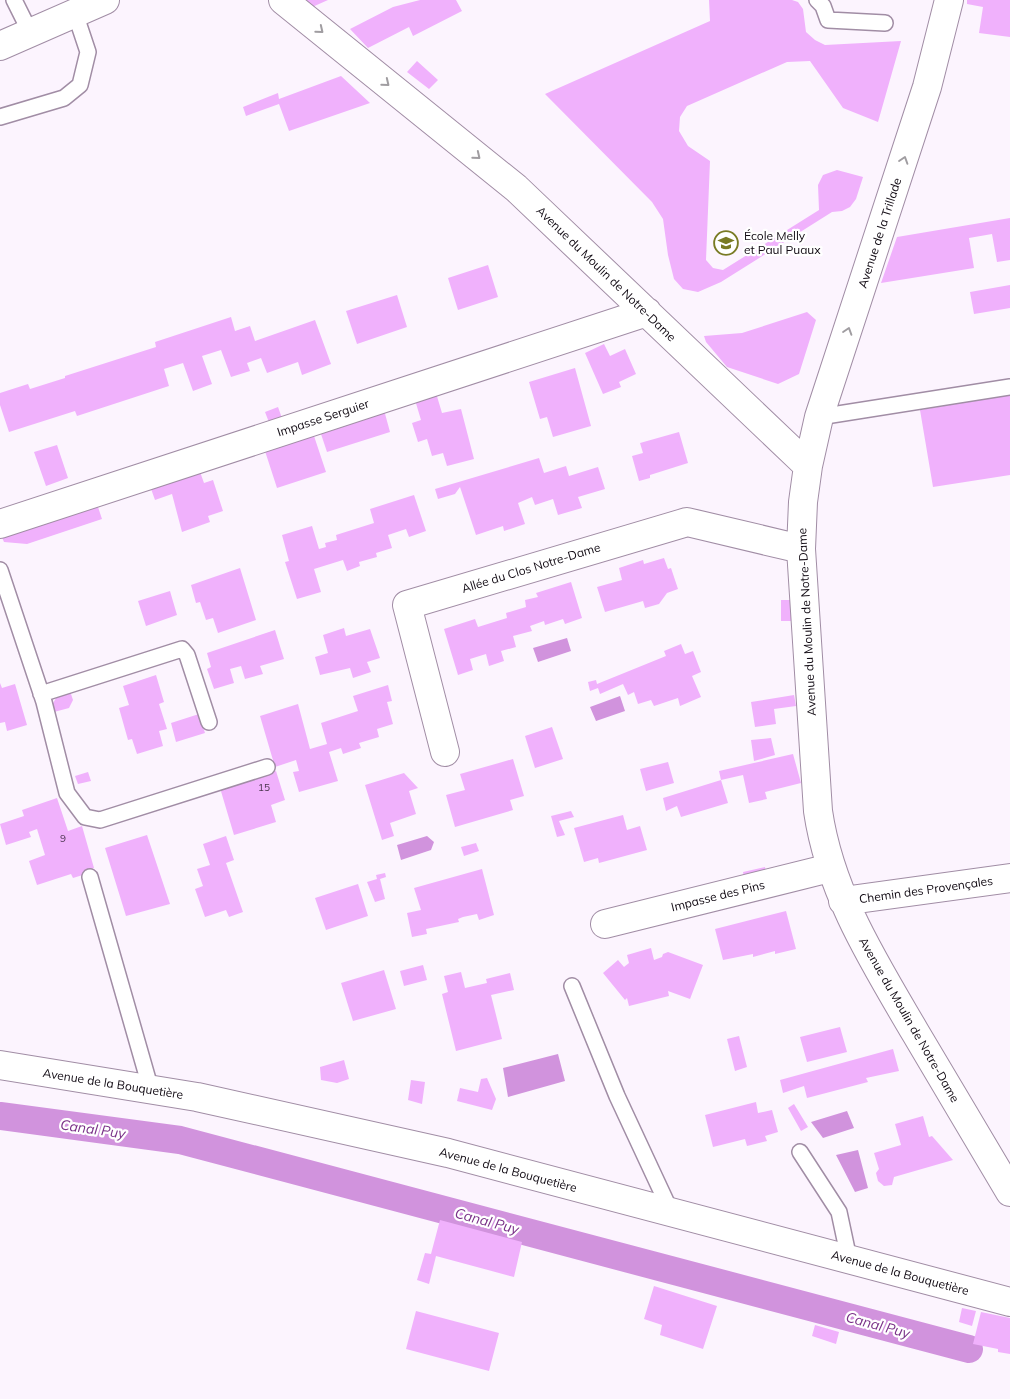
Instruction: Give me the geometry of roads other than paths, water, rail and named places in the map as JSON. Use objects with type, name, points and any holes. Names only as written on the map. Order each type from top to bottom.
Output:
[{"type":"street","points":[[0,46],[104,0]]},
{"type":"street","name":"Avenue du Moulin de Notre-Dame","points":[[283,0],[516,188],[808,466],[803,502],[801,549],[818,811],[822,842],[843,901],[874,962],[1010,1192]]},
{"type":"street","name":"Avenue de la Trillade","points":[[808,466],[819,417],[927,87],[949,0]]},
{"type":"street","name":"Impasse Serguier","points":[[0,524],[646,312]]},
{"type":"street","name":"Allée du Clos Notre-Dame","points":[[445,752],[407,605],[687,522],[801,549]]},
{"type":"street","name":"Impasse des Pins","points":[[605,924],[830,868]]},
{"type":"street","name":"Chemin des Provençales","points":[[843,901],[1010,878]]},
{"type":"street","name":"Avenue de la Bouquetière","points":[[0,1065],[197,1097],[448,1154],[1010,1302]]},
{"type":"lane","points":[[14,0],[30,32]]},
{"type":"lane","points":[[817,0],[823,6],[828,20],[885,23]]},
{"type":"lane","points":[[0,117],[64,98],[80,84],[88,52],[75,13]]},
{"type":"lane","points":[[819,417],[1010,387]]},
{"type":"lane","points":[[0,570],[41,694],[67,793],[84,817],[100,820],[267,767]]},
{"type":"lane","points":[[41,694],[182,649],[187,655],[209,722]]},
{"type":"lane","points":[[90,878],[151,1090]]},
{"type":"lane","points":[[572,986],[617,1096],[671,1212]]},
{"type":"lane","points":[[800,1152],[839,1212],[849,1260]]},
{"type":"waterway","name":"Canal Puy","points":[[0,1116],[180,1140],[969,1349]]},
{"type":"place","name":"École Melly et Paul Puaux","points":[[726,243]]}]
